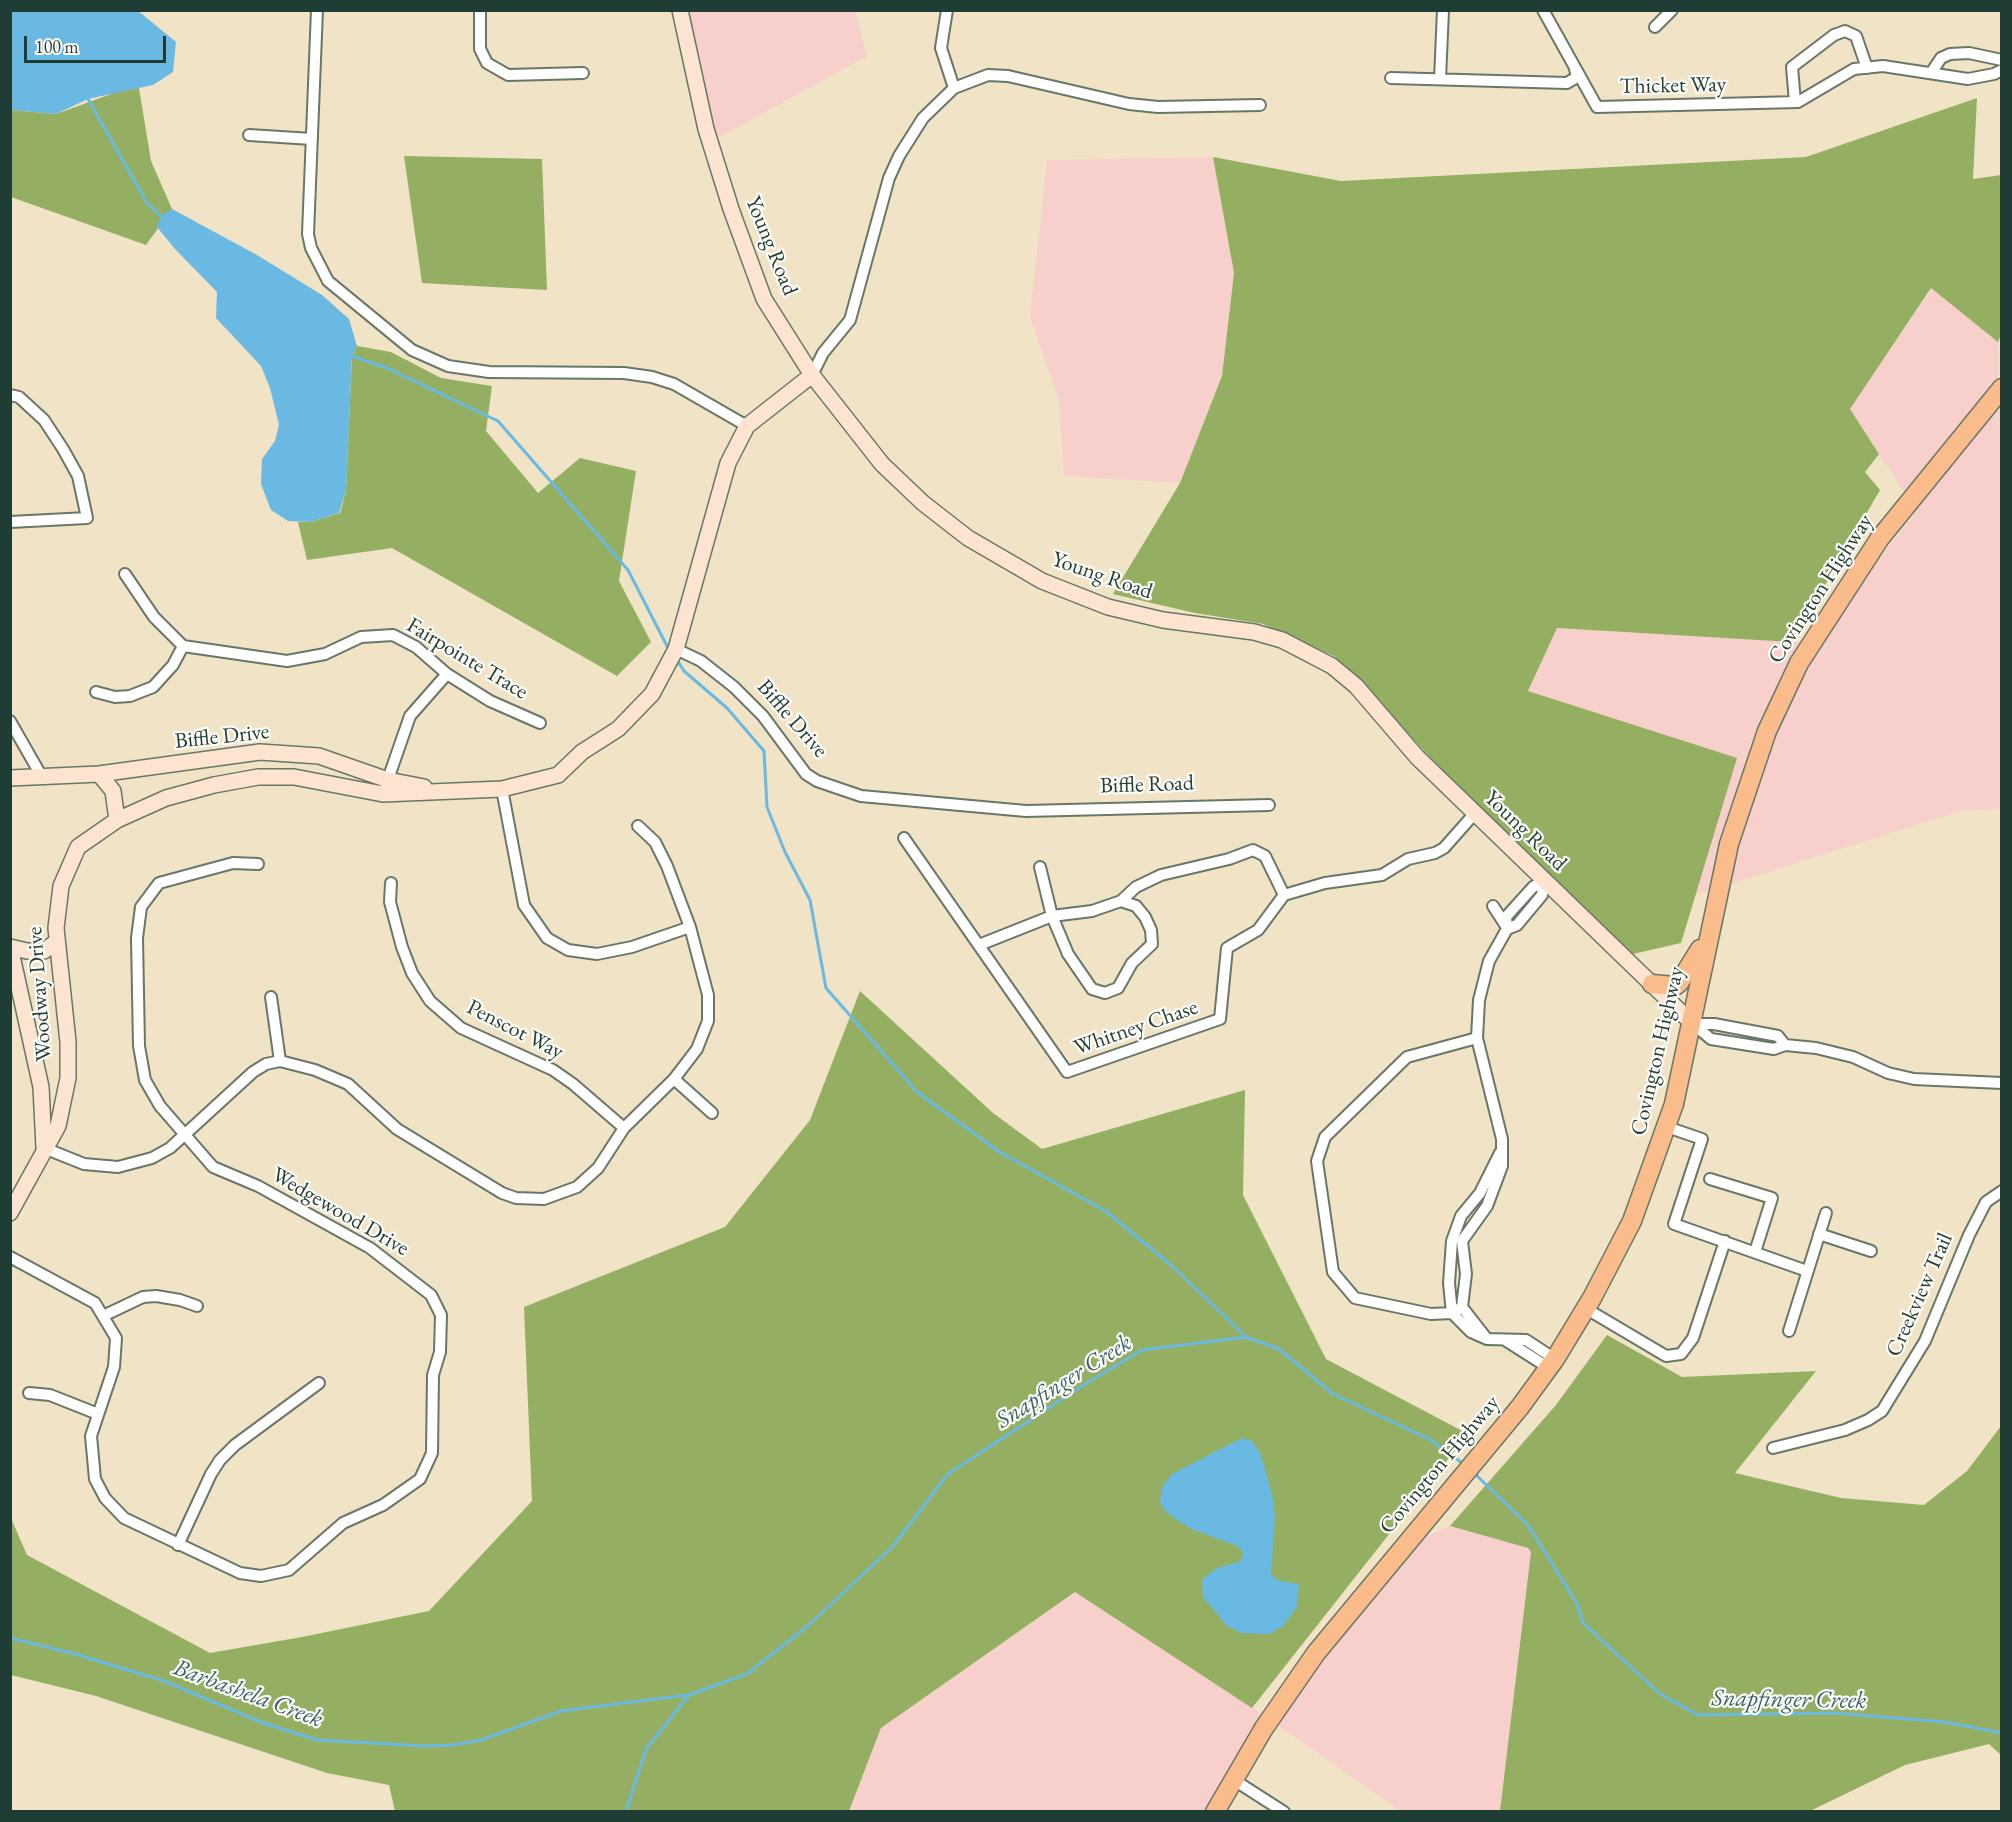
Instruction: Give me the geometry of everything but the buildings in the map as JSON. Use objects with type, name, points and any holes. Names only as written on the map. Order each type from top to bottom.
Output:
[{"type":"main road","name":"Covington Highway","points":[[1215,1812],[1263,1728],[1316,1653],[1498,1435],[1552,1363],[1585,1308],[1632,1221],[1667,1127],[1693,1024],[1708,943],[1740,806],[1767,731],[1799,663],[1880,538],[2001,388]]},
{"type":"main road","points":[[1652,984],[1675,986],[1703,944],[1708,943]]},
{"type":"street","points":[[317,10],[308,234],[322,273],[412,350],[448,366],[489,372],[624,374],[652,377],[674,384],[747,426]]},
{"type":"street","points":[[480,10],[480,49],[487,63],[508,75],[583,73]]},
{"type":"street","name":"Young Road","points":[[680,10],[706,129],[731,209],[764,299],[812,375],[882,464],[923,503],[968,538],[1042,581],[1108,607],[1163,620],[1254,632],[1308,651],[1332,666],[1356,686],[1417,757],[1693,1024]]},
{"type":"street","points":[[947,10],[941,48],[954,88]]},
{"type":"street","points":[[1440,79],[1443,10]]},
{"type":"street","name":"Thicket Way","points":[[1543,10],[1597,107],[1795,102],[1854,69],[1883,66],[1968,79],[1995,74],[2001,70]]},
{"type":"street","points":[[1655,27],[1672,10]]},
{"type":"street","points":[[1795,102],[1792,67],[1834,35],[1845,31],[1856,36],[1867,68]]},
{"type":"street","points":[[1931,73],[1941,58],[1950,54],[1969,53],[2001,60]]},
{"type":"street","points":[[1391,78],[1566,83],[1577,77],[1575,68]]},
{"type":"street","points":[[812,375],[824,353],[850,320],[889,178],[899,156],[922,118],[954,88],[988,75],[1008,76],[1148,106],[1260,105]]},
{"type":"street","points":[[249,135],[312,139]]},
{"type":"street","name":"Biffle Drive","points":[[117,820],[166,798],[214,785],[258,777],[294,777],[454,793],[502,789],[558,775],[582,752],[618,729],[652,694],[676,649],[728,463],[747,426],[812,375]]},
{"type":"street","points":[[10,395],[19,397],[44,420],[63,450],[78,476],[87,518],[10,522]]},
{"type":"street","points":[[96,692],[115,697],[130,696],[153,687],[173,665],[183,646],[154,617],[125,574]]},
{"type":"street","name":"Fairpointe Trace","points":[[183,646],[287,661],[325,654],[361,637],[393,635],[416,647],[447,674],[490,701],[540,723]]},
{"type":"street","name":"Biffle Drive","points":[[676,649],[701,661],[734,687],[763,716],[806,774],[818,781],[861,796],[1026,811]]},
{"type":"street","points":[[385,787],[410,716],[447,674]]},
{"type":"street","points":[[10,721],[42,777]]},
{"type":"street","name":"Biffle Drive","points":[[99,774],[260,752],[319,756],[385,787]]},
{"type":"street","points":[[10,778],[99,774],[113,791],[117,820]]},
{"type":"street","points":[[502,789],[524,905],[547,938],[568,950],[597,954],[632,947],[690,927]]},
{"type":"street","name":"Biffle Road","points":[[1026,811],[1269,804]]},
{"type":"street","points":[[979,945],[1052,916],[1092,911],[1121,901],[1136,887],[1161,875],[1229,859],[1253,850],[1265,856],[1284,895],[1325,883],[1382,875],[1408,859],[1435,853],[1444,848],[1475,813]]},
{"type":"street","name":"Woodway Drive","points":[[10,1213],[58,1126],[68,1077],[68,1042],[56,942],[56,914],[61,886],[78,847],[117,820]]},
{"type":"street","points":[[44,1148],[84,1164],[118,1167],[152,1158],[170,1148],[253,1072],[266,1064],[280,1061],[315,1070],[348,1084],[398,1129],[502,1193],[516,1198],[544,1199],[577,1187],[598,1168],[624,1128],[674,1079],[697,1049],[708,1021],[708,995],[690,927],[667,866],[655,842],[638,826]]},
{"type":"street","name":"Whitney Chase","points":[[904,838],[1067,1072],[1220,1020],[1227,948],[1258,930],[1284,895]]},
{"type":"street","name":"Wedgewood Drive","points":[[10,1257],[78,1291],[95,1303],[105,1315],[116,1338],[114,1367],[91,1436],[92,1465],[105,1498],[124,1518],[240,1574],[261,1576],[282,1573],[315,1549],[343,1523],[383,1505],[420,1479],[432,1453],[433,1375],[440,1352],[441,1336],[441,1315],[430,1295],[370,1248],[289,1203],[213,1167],[160,1106],[145,1080],[139,1046],[137,938],[141,907],[159,883],[233,863],[258,864]]},
{"type":"street","points":[[1040,867],[1052,916],[1068,954],[1092,989],[1105,993],[1118,988],[1132,963],[1152,944],[1151,930],[1145,917],[1136,906],[1121,901]]},
{"type":"street","points":[[1457,1310],[1466,1274],[1462,1241],[1487,1206],[1500,1179],[1502,1166],[1502,1139],[1477,1038],[1481,986],[1489,961],[1507,928],[1506,917],[1533,887],[1544,881]]},
{"type":"street","points":[[1507,928],[1517,925],[1542,896],[1544,881]]},
{"type":"street","name":"Penscot Way","points":[[391,883],[390,902],[402,947],[412,973],[430,1000],[461,1028],[552,1070],[573,1084],[624,1128]]},
{"type":"street","points":[[1519,901],[1530,910]]},
{"type":"street","points":[[1493,906],[1507,928]]},
{"type":"street","points":[[10,947],[44,951],[56,942]]},
{"type":"street","name":"Woodway Drive","points":[[10,947],[41,1087],[44,1148]]},
{"type":"street","points":[[271,997],[280,1061]]},
{"type":"street","points":[[1693,1024],[1714,1024],[1778,1036],[1785,1045],[1816,1048],[1853,1057],[1888,1073],[1914,1079],[2001,1083]]},
{"type":"street","points":[[1457,1310],[1431,1314],[1355,1298],[1333,1272],[1317,1161],[1325,1137],[1407,1057],[1477,1038]]},
{"type":"street","points":[[674,1079],[712,1113]]},
{"type":"street","points":[[1667,1127],[1702,1139],[1674,1224],[1807,1271]]},
{"type":"street","points":[[1501,1153],[1479,1193],[1461,1216],[1452,1241],[1449,1283],[1457,1310],[1471,1332],[1487,1339],[1526,1340],[1552,1363]]},
{"type":"street","points":[[1710,1179],[1772,1198],[1755,1252]]},
{"type":"street","name":"Creekview Trail","points":[[1773,1448],[1845,1430],[1882,1411],[1925,1341],[1969,1235],[1986,1203],[2001,1191]]},
{"type":"street","points":[[1789,1331],[1826,1213]]},
{"type":"street","points":[[1819,1234],[1871,1251]]},
{"type":"street","points":[[1585,1308],[1666,1356],[1682,1354],[1693,1338],[1725,1242]]},
{"type":"street","points":[[105,1315],[143,1297],[156,1296],[180,1300],[196,1306]]},
{"type":"street","points":[[178,1545],[211,1474],[220,1460],[235,1445],[319,1383]]},
{"type":"street","points":[[28,1393],[50,1395],[98,1414]]},
{"type":"street","points":[[1234,1780],[1284,1812]]},
{"type":"shaded area","points":[[686,11],[855,11],[867,56],[716,139],[686,37]]},
{"type":"shaded area","points":[[1213,157],[1234,273],[1222,376],[1180,483],[1064,476],[1059,400],[1030,317],[1047,160]]},
{"type":"shaded area","points":[[1932,288],[1998,342],[2000,437],[2002,435],[2001,809],[1960,811],[1693,896],[1528,692],[1557,628],[1813,643],[1917,511],[1849,409]]},
{"type":"shaded area","points":[[1450,1526],[1528,1548],[1531,1552],[1500,1811],[1401,1811],[1276,1724],[1224,1811],[849,1812],[881,1728],[1076,1592],[1276,1723],[1309,1671],[1408,1545]]},
{"type":"green space","points":[[139,88],[151,161],[172,209],[146,245],[11,197],[11,110],[56,114],[117,92]]},
{"type":"green space","points":[[1977,98],[1973,179],[2001,175],[2001,335],[1998,342],[1931,288],[1850,409],[1879,454],[1865,472],[1880,490],[1792,642],[1557,628],[1528,691],[1737,758],[1681,943],[1633,954],[1468,797],[1334,656],[1263,624],[1195,613],[1113,594],[1180,483],[1222,376],[1234,273],[1213,157],[1341,181],[1806,157]]},
{"type":"green space","points":[[404,156],[542,159],[547,290],[422,283]]},
{"type":"green space","points":[[357,346],[391,352],[441,378],[492,386],[486,431],[538,493],[580,458],[636,471],[619,581],[651,642],[617,676],[392,548],[307,560],[298,522],[311,522],[340,513],[346,490],[352,356]]},
{"type":"green space","points":[[860,991],[993,1113],[1042,1149],[1245,1090],[1243,1195],[1326,1359],[1468,1434],[1252,1708],[1075,1592],[881,1728],[849,1811],[395,1811],[389,1785],[327,1773],[96,1696],[11,1675],[10,1516],[27,1555],[210,1653],[429,1611],[532,1501],[524,1307],[725,1227],[810,1120]]},
{"type":"green space","points":[[1607,1335],[1682,1377],[1816,1371],[1735,1473],[1841,1498],[1924,1505],[1967,1471],[2001,1426],[2001,1755],[1989,1744],[1905,1765],[1810,1811],[1500,1811],[1531,1552],[1528,1548],[1450,1526],[1556,1405]]},
{"type":"water","points":[[10,11],[138,11],[176,42],[173,72],[153,85],[88,99],[56,114],[11,110]]},
{"type":"water","points":[[172,209],[257,255],[322,295],[349,319],[357,346],[352,356],[346,490],[339,513],[311,522],[288,521],[271,510],[261,484],[262,459],[275,441],[279,425],[270,388],[261,366],[216,318],[217,292],[157,227],[161,216]]},
{"type":"water","points":[[1242,1438],[1252,1441],[1261,1455],[1273,1498],[1275,1517],[1271,1575],[1280,1581],[1299,1584],[1297,1607],[1284,1625],[1270,1634],[1241,1633],[1227,1626],[1203,1597],[1202,1580],[1215,1569],[1241,1561],[1243,1552],[1237,1546],[1189,1528],[1167,1513],[1160,1503],[1162,1487],[1172,1474]]},
{"type":"waterway","points":[[88,99],[147,203],[161,216]]},
{"type":"waterway","points":[[352,356],[389,369],[498,421],[628,570],[668,648]]},
{"type":"waterway","points":[[679,663],[684,671],[727,708],[764,751],[767,807],[785,852],[810,900],[826,988],[917,1092],[998,1151],[1107,1212],[1172,1266],[1246,1337]]},
{"type":"waterway","name":"Snapfinger Creek","points":[[626,1812],[646,1749],[689,1695],[747,1674],[809,1625],[893,1546],[948,1474],[1082,1386],[1142,1350],[1246,1337],[1279,1349],[1333,1394],[1429,1439],[1465,1465]]},
{"type":"waterway","name":"Snapfinger Creek","points":[[1474,1473],[1528,1525],[1576,1602],[1583,1623],[1660,1694],[1698,1715],[1833,1713],[1944,1722],[2002,1733]]},
{"type":"waterway","name":"Barbashela Creek","points":[[10,1638],[75,1654],[164,1681],[263,1723],[317,1740],[425,1746],[453,1745],[481,1740],[561,1711],[687,1695]]}]
